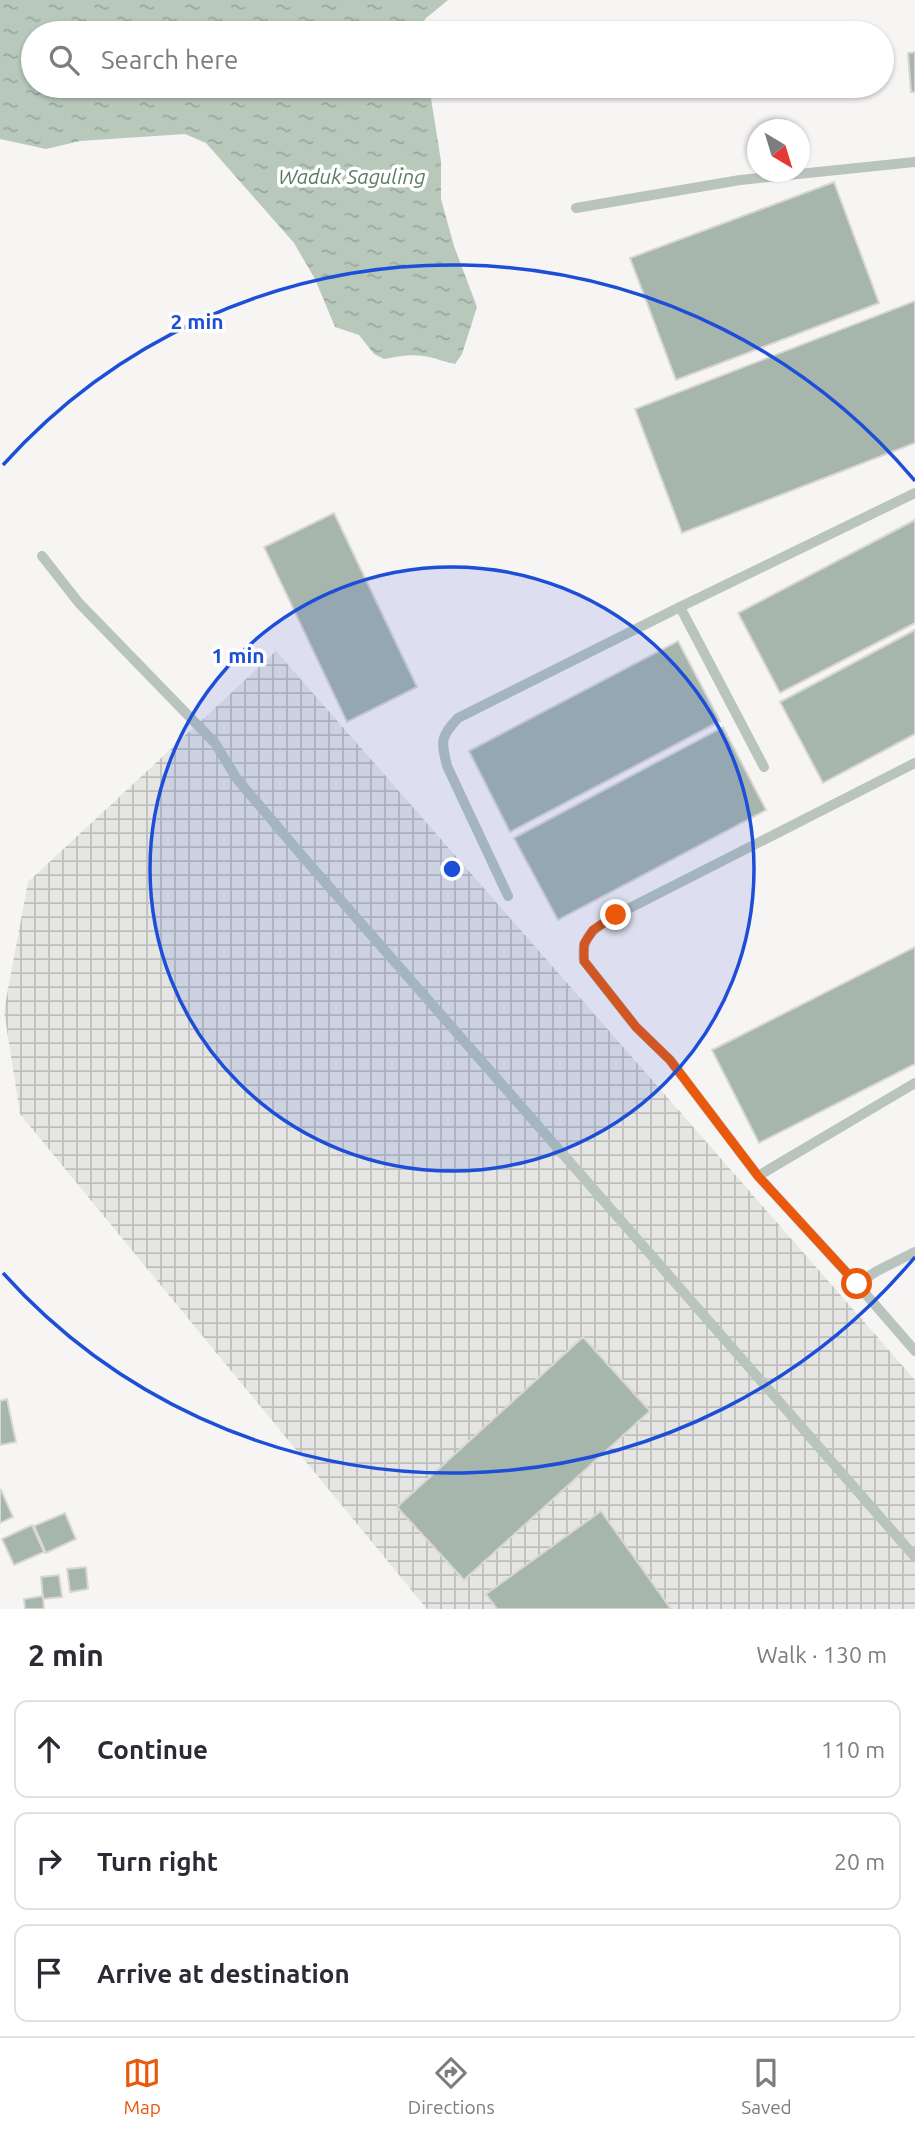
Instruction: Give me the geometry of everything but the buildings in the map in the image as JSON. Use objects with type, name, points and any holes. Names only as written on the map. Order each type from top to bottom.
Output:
[{"type":"lane","points":[[576,208],[740,180],[915,162]]},
{"type":"lane","points":[[508,897],[447,766],[442,748],[444,733],[458,718],[915,493]]},
{"type":"lane","points":[[42,556],[79,603],[215,743],[237,779],[304,858],[915,1557]]},
{"type":"lane","points":[[680,607],[764,767]]},
{"type":"lane","points":[[915,763],[616,915],[593,930],[584,944],[584,961],[636,1027],[670,1060],[758,1176],[915,1350]]},
{"type":"lane","points":[[758,1176],[915,1083]]},
{"type":"lane","points":[[857,1284],[915,1252]]},
{"type":"shaded area","points":[[276,651],[915,1380],[915,1609],[427,1609],[20,1114],[4,1011],[28,882]]},
{"type":"water","name":"Waduk Saguling","points":[[0,0],[448,0],[424,21],[21,21],[21,98],[431,98],[441,161],[441,199],[454,246],[477,307],[462,354],[455,364],[420,356],[384,359],[374,354],[359,335],[335,327],[315,279],[294,243],[206,143],[185,134],[80,141],[46,149],[0,139]]},
{"type":"route","points":[[616,915],[593,930],[584,944],[584,961],[636,1027],[670,1060],[758,1176],[857,1284]]}]
